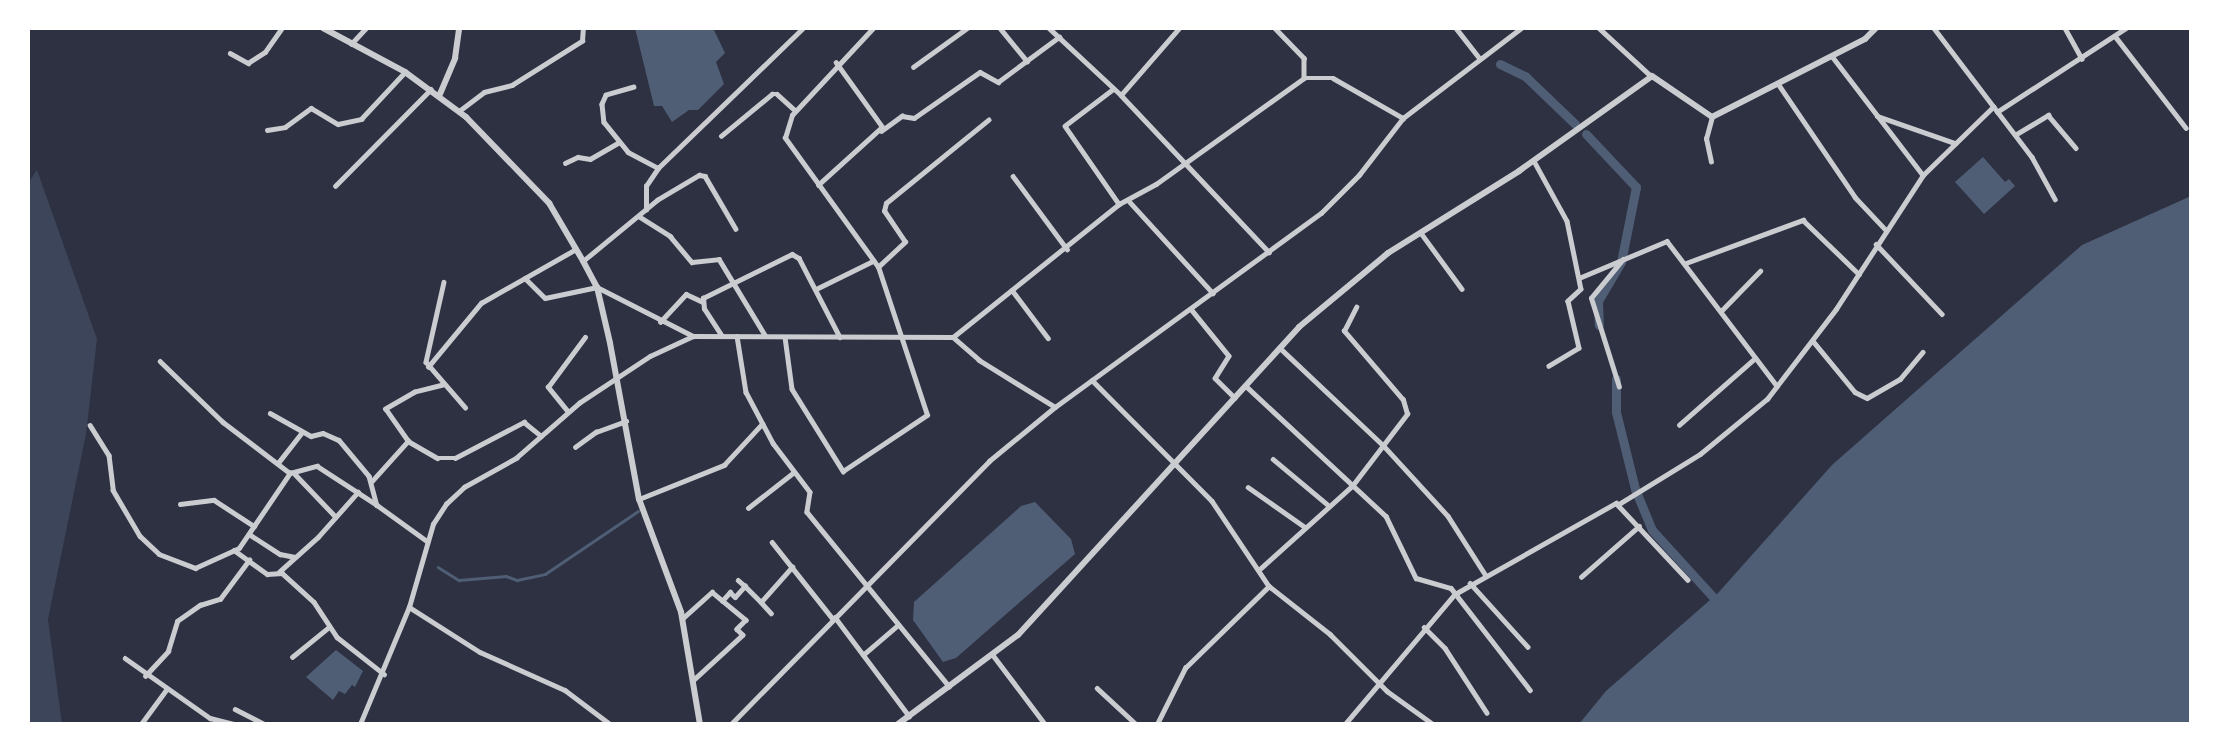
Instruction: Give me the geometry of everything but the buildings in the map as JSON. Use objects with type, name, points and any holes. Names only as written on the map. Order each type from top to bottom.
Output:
[{"type":"street","points":[[230,53],[248,63],[268,49],[282,28]]},
{"type":"street","points":[[323,28],[432,88],[459,111],[549,204],[583,261],[597,287],[627,421],[639,499],[682,618],[700,724]]},
{"type":"street","points":[[351,44],[366,28]]},
{"type":"street","points":[[440,94],[455,58],[459,28]]},
{"type":"street","points":[[459,111],[484,92],[512,85],[582,41],[583,28]]},
{"type":"street","points":[[646,210],[646,186],[658,168],[803,28]]},
{"type":"street","points":[[785,337],[792,389],[843,471],[928,415],[877,267],[785,138],[786,123],[795,110],[836,63],[873,28]]},
{"type":"street","points":[[912,67],[967,28]]},
{"type":"street","points":[[1000,28],[1027,61]]},
{"type":"street","points":[[1049,28],[1121,95],[1269,252]]},
{"type":"street","points":[[1121,95],[1179,28]]},
{"type":"street","points":[[1275,28],[1304,58],[1304,78]]},
{"type":"street","points":[[1456,28],[1480,59]]},
{"type":"street","points":[[731,724],[864,584],[957,492],[1055,407],[1269,252],[1341,194],[1403,118],[1521,28]]},
{"type":"street","points":[[1599,28],[1652,76],[1712,117]]},
{"type":"street","points":[[1711,162],[1706,139],[1712,117],[1832,57],[1877,28]]},
{"type":"street","points":[[1934,28],[2015,135],[2056,199]]},
{"type":"street","points":[[2065,28],[2082,59]]},
{"type":"street","points":[[1345,724],[1381,685],[1424,627],[1455,594],[1485,574],[1619,504],[1700,454],[1777,386],[1813,341],[1923,175],[1955,143],[1995,110],[2082,59],[2126,28]]},
{"type":"street","points":[[2115,36],[2186,128]]},
{"type":"street","points":[[818,185],[902,116],[914,118],[979,72],[998,82],[1059,37]]},
{"type":"street","points":[[1832,57],[1923,175]]},
{"type":"street","points":[[836,63],[880,122],[881,131]]},
{"type":"street","points":[[267,131],[285,127],[311,108],[338,124],[361,119],[405,72]]},
{"type":"street","points":[[898,724],[1018,635],[1280,348],[1371,265],[1534,161],[1652,76]]},
{"type":"street","points":[[525,278],[545,298],[597,287],[660,322],[693,336],[953,337],[1067,249],[1119,204],[1185,162],[1304,78],[1333,78],[1403,118]]},
{"type":"street","points":[[1779,85],[1855,197],[1885,229]]},
{"type":"street","points":[[634,87],[610,92],[601,104],[604,122],[618,143],[658,168]]},
{"type":"street","points":[[335,186],[365,160],[432,88]]},
{"type":"street","points":[[1114,89],[1065,124],[1119,204]]},
{"type":"street","points":[[721,136],[772,94],[778,94],[795,110]]},
{"type":"street","points":[[2015,135],[2048,115],[2076,148]]},
{"type":"street","points":[[1877,116],[1955,143]]},
{"type":"street","points":[[877,267],[905,242],[884,211],[886,203],[988,120]]},
{"type":"street","points":[[565,163],[578,157],[590,159],[618,143]]},
{"type":"street","points":[[1534,161],[1567,221],[1581,293],[1569,301],[1579,346],[1549,366]]},
{"type":"street","points":[[583,261],[646,210],[702,174],[736,229]]},
{"type":"street","points":[[1013,176],[1067,249]]},
{"type":"street","points":[[1128,200],[1213,292]]},
{"type":"street","points":[[640,217],[670,236],[692,262],[719,259],[766,336]]},
{"type":"street","points":[[1686,263],[1803,220],[1858,274]]},
{"type":"street","points":[[1421,233],[1462,289]]},
{"type":"street","points":[[1579,278],[1667,241],[1686,263],[1703,293],[1740,331],[1753,359],[1777,386]]},
{"type":"street","points":[[1876,244],[1942,314]]},
{"type":"street","points":[[428,367],[481,303],[576,249]]},
{"type":"street","points":[[701,301],[733,282],[792,254],[799,258],[840,337]]},
{"type":"street","points":[[1619,387],[1591,298],[1624,258]]},
{"type":"street","points":[[816,289],[873,261]]},
{"type":"street","points":[[1721,312],[1760,271]]},
{"type":"street","points":[[444,282],[426,357],[428,367],[465,407]]},
{"type":"street","points":[[1012,290],[1048,338]]},
{"type":"street","points":[[660,322],[687,294],[701,301],[721,336]]},
{"type":"street","points":[[1261,568],[1327,505],[1352,486],[1408,409],[1344,331],[1356,307]]},
{"type":"street","points":[[1191,309],[1230,356],[1215,378],[1236,398]]},
{"type":"street","points":[[360,724],[384,674],[409,607],[435,519],[451,498],[516,458],[568,412],[617,376],[693,336]]},
{"type":"street","points":[[737,336],[743,379],[762,425],[812,495],[807,512],[949,687]]},
{"type":"street","points":[[568,412],[548,387],[585,337]]},
{"type":"street","points":[[953,337],[979,360],[1055,407]]},
{"type":"street","points":[[1813,341],[1855,392],[1867,398],[1900,379],[1923,352]]},
{"type":"street","points":[[1280,348],[1383,445],[1457,527],[1485,574]]},
{"type":"street","points":[[1679,425],[1753,359]]},
{"type":"street","points":[[160,361],[223,422],[292,473],[336,517]]},
{"type":"street","points":[[1092,380],[1175,461],[1229,520],[1261,568],[1269,586],[1330,634],[1381,685],[1433,724]]},
{"type":"street","points":[[443,385],[387,406],[386,412],[408,441],[444,460],[501,438],[524,422],[541,436]]},
{"type":"street","points":[[1247,387],[1390,520],[1416,578],[1424,584],[1449,586],[1530,690]]},
{"type":"street","points":[[270,413],[302,432],[337,438],[372,481],[377,505]]},
{"type":"street","points":[[575,447],[596,432],[627,421]]},
{"type":"street","points":[[90,425],[109,455],[113,490],[153,549],[195,568],[234,550],[249,534],[292,473],[309,465],[317,466],[358,492],[427,541]]},
{"type":"street","points":[[639,499],[724,465],[762,425]]},
{"type":"street","points":[[278,464],[302,432]]},
{"type":"street","points":[[372,481],[408,441]]},
{"type":"street","points":[[1273,459],[1327,505]]},
{"type":"street","points":[[748,508],[794,472]]},
{"type":"street","points":[[1248,487],[1305,527]]},
{"type":"street","points":[[234,550],[267,574],[279,572],[358,492]]},
{"type":"street","points":[[180,504],[214,500],[254,526]]},
{"type":"street","points":[[1619,504],[1688,580]]},
{"type":"street","points":[[1581,577],[1639,526]]},
{"type":"street","points":[[249,534],[280,554],[295,557]]},
{"type":"street","points":[[772,542],[909,716]]},
{"type":"street","points":[[145,676],[168,650],[177,621],[200,605],[220,599],[248,560]]},
{"type":"street","points":[[761,602],[792,567]]},
{"type":"street","points":[[279,572],[314,602],[329,627],[384,674]]},
{"type":"street","points":[[738,580],[771,613]]},
{"type":"street","points":[[1470,583],[1528,647]]},
{"type":"street","points":[[722,601],[730,592],[735,597],[745,586]]},
{"type":"street","points":[[1157,724],[1185,668],[1269,586]]},
{"type":"street","points":[[682,618],[712,592],[746,620],[737,629],[743,635],[693,681]]},
{"type":"street","points":[[409,607],[480,652],[565,690],[610,724]]},
{"type":"street","points":[[863,655],[898,625]]},
{"type":"street","points":[[292,657],[329,627]]},
{"type":"street","points":[[1424,627],[1445,648],[1488,713]]},
{"type":"street","points":[[993,656],[1045,724]]},
{"type":"street","points":[[125,658],[145,676],[210,718],[234,724]]},
{"type":"street","points":[[1097,688],[1136,724]]},
{"type":"street","points":[[141,724],[166,690]]},
{"type":"street","points":[[235,709],[265,724]]},
{"type":"shaded area","points":[[635,28],[713,28],[725,53],[716,62],[724,84],[698,110],[689,110],[672,122],[662,106],[654,106]]},
{"type":"shaded area","points":[[1983,157],[2005,182],[2009,179],[2015,186],[1984,214],[1955,182]]},
{"type":"shaded area","points":[[37,170],[97,339],[86,434],[48,619],[62,724],[28,724],[28,183]]},
{"type":"shaded area","points":[[2191,196],[2191,724],[1579,724],[1606,691],[1718,593],[1832,465],[2082,245]]},
{"type":"shaded area","points":[[1035,502],[1071,539],[1075,554],[956,658],[943,662],[913,620],[914,602],[1021,506]]},
{"type":"shaded area","points":[[336,650],[363,671],[355,687],[352,685],[345,694],[339,691],[333,700],[306,677]]},
{"type":"waterway","points":[[1500,64],[1525,76],[1575,124]]},
{"type":"waterway","points":[[1586,134],[1636,187],[1621,262],[1598,301],[1599,325]]},
{"type":"waterway","points":[[1616,379],[1616,412],[1635,489],[1652,530],[1713,597]]},
{"type":"waterway","points":[[438,567],[459,580],[506,576],[517,580],[545,574],[638,511]]}]
